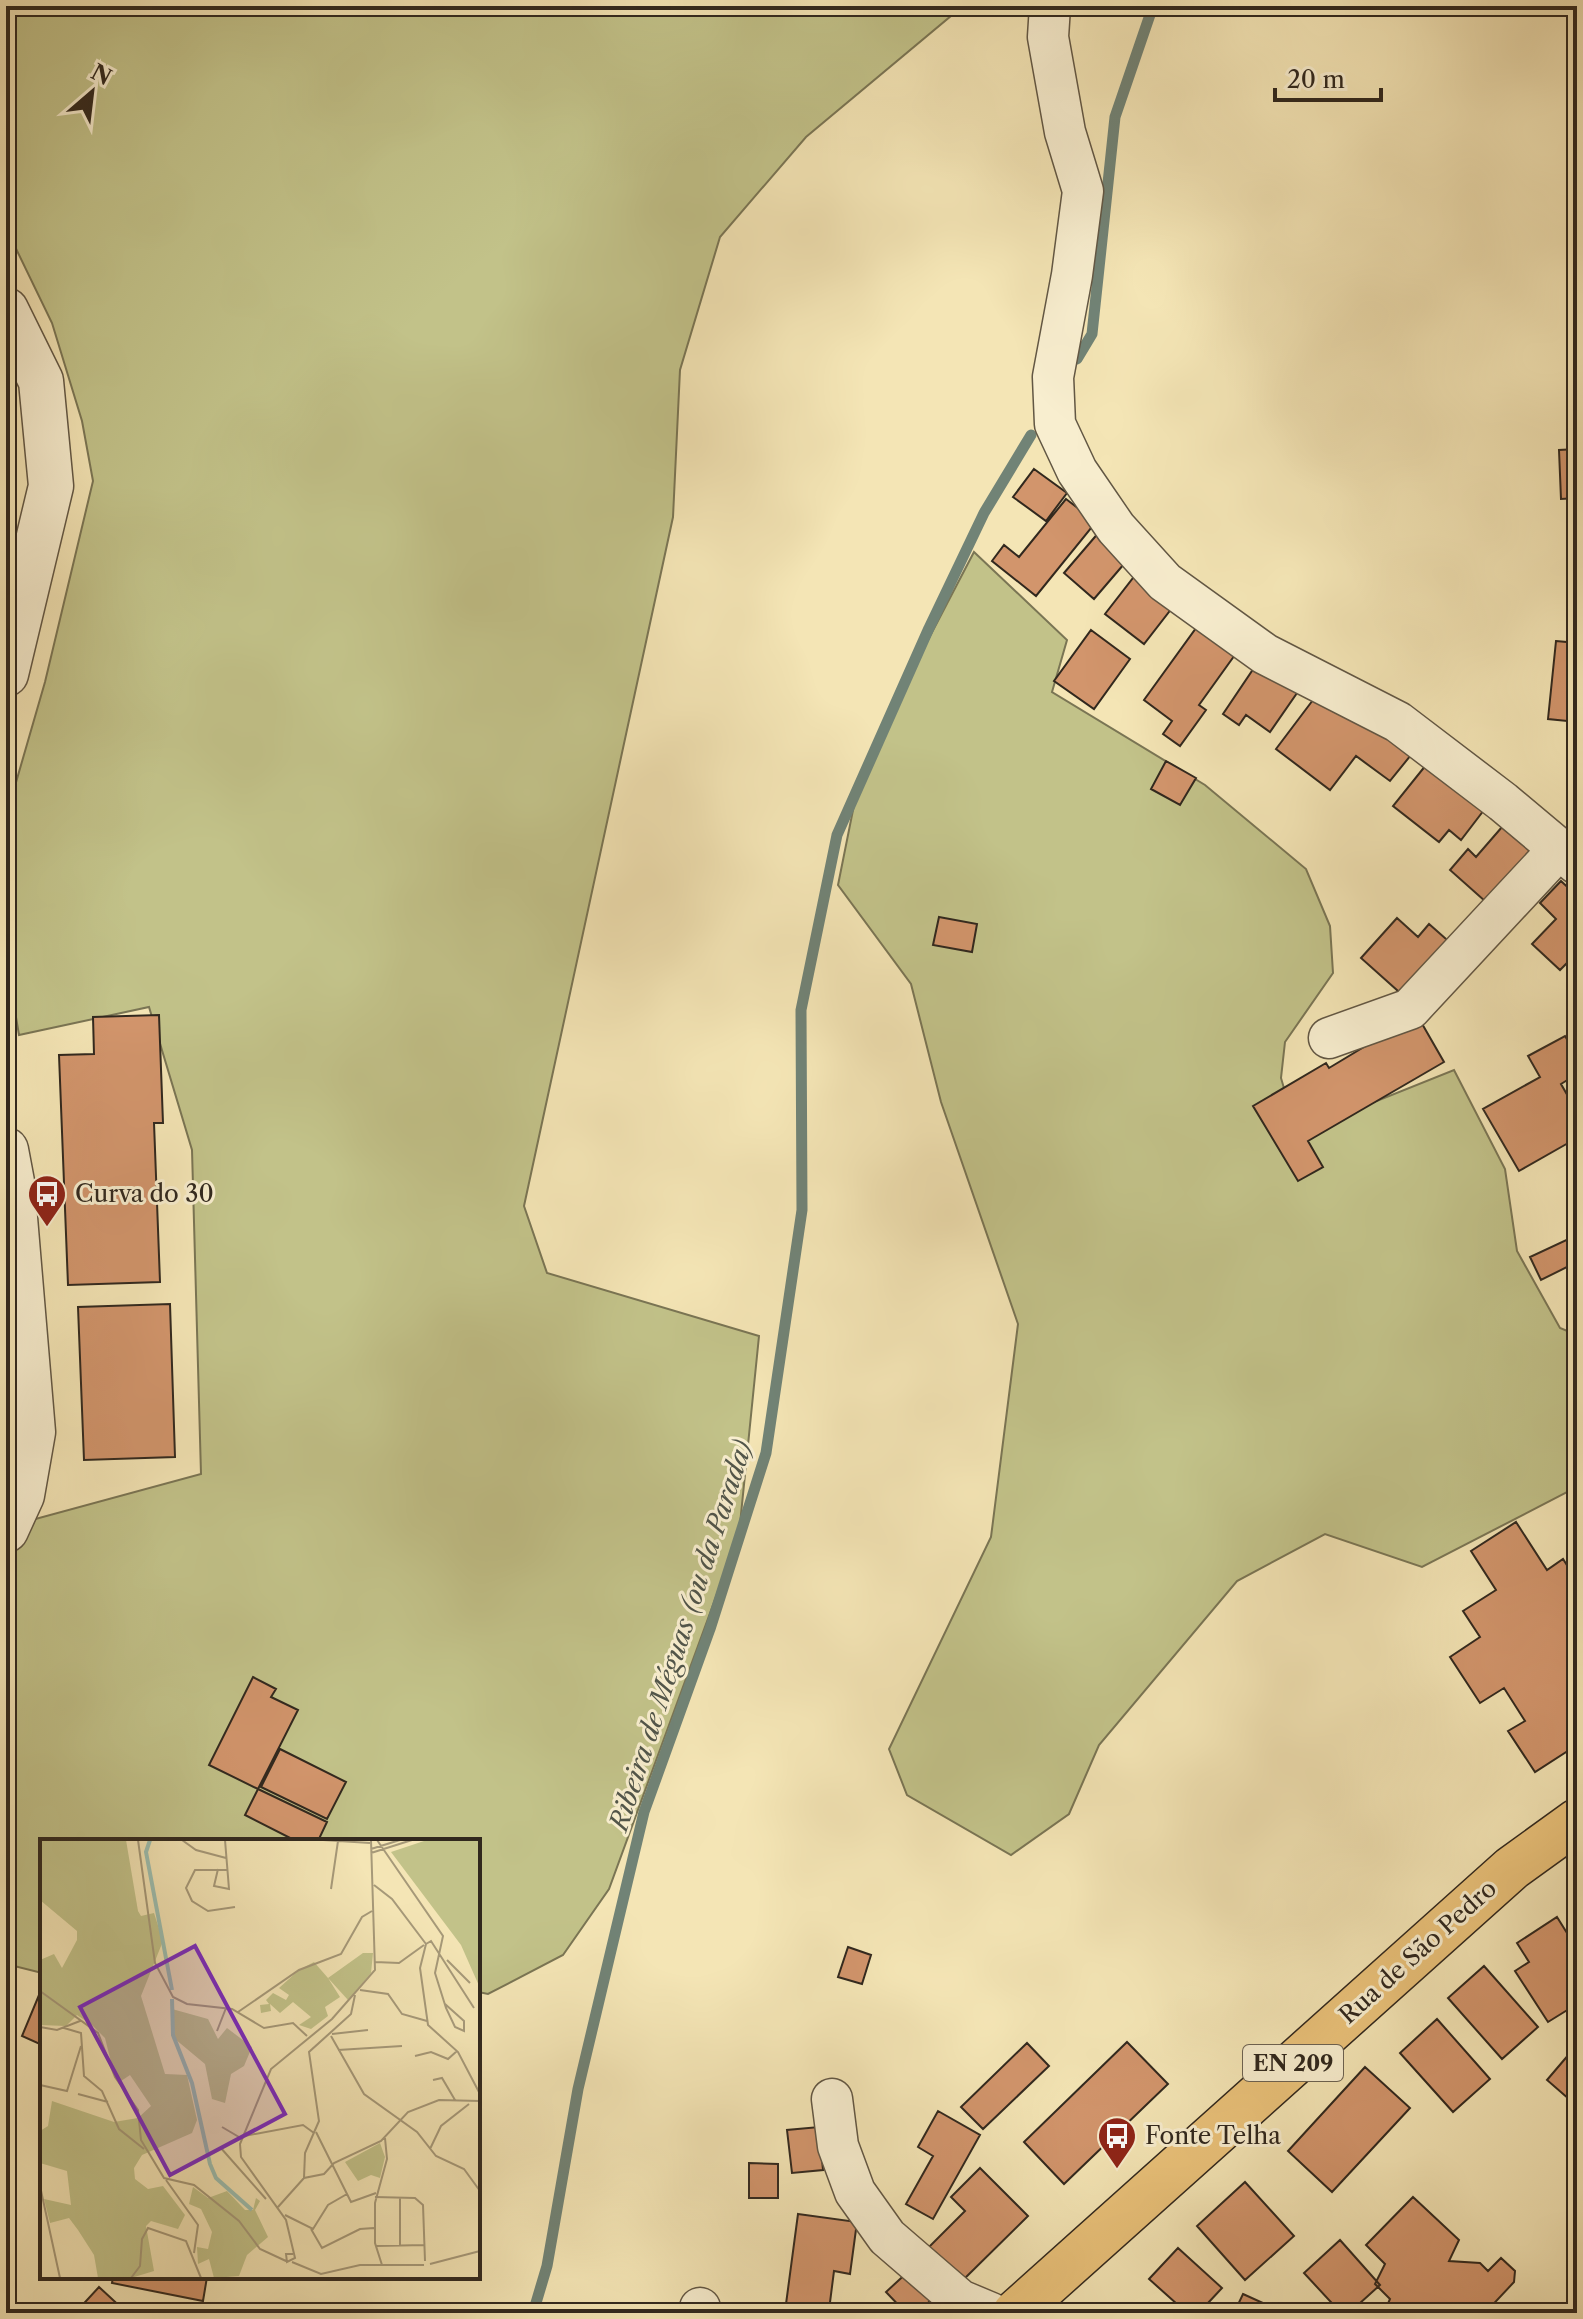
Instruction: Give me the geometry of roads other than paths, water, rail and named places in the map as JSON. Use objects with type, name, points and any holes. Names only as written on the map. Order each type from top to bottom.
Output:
[{"type":"main road","name":"Rua de São Pedro","points":[[1015,2313],[1512,1868],[1577,1821]]},
{"type":"street","points":[[1050,6],[1048,37],[1065,132],[1083,191],[1072,275],[1053,377],[1055,424],[1077,471],[1116,528],[1165,582],[1265,654],[1398,722],[1568,856],[1410,1009],[1329,1038]]},
{"type":"street","points":[[6,310],[41,381],[51,486],[6,674]]},
{"type":"street","points":[[6,1150],[12,1182],[33,1432],[22,1495],[6,1530]]},
{"type":"street","points":[[832,2099],[838,2146],[855,2192],[887,2237],[960,2300],[991,2313]]},
{"type":"waterway","name":"Ribeira de Méguas (ou da Parada)","points":[[1077,359],[1092,334],[1115,117],[1153,6]]},
{"type":"waterway","name":"Ribeira de Méguas (ou da Parada)","points":[[533,2313],[547,2266],[578,2089],[644,1812],[710,1629],[766,1453],[802,1210],[801,1010],[837,835],[984,513],[1031,435]]},
{"type":"place","name":"Curva do 30","points":[[47,1228]]},
{"type":"place","name":"Fonte Telha","points":[[1117,2170]]}]
